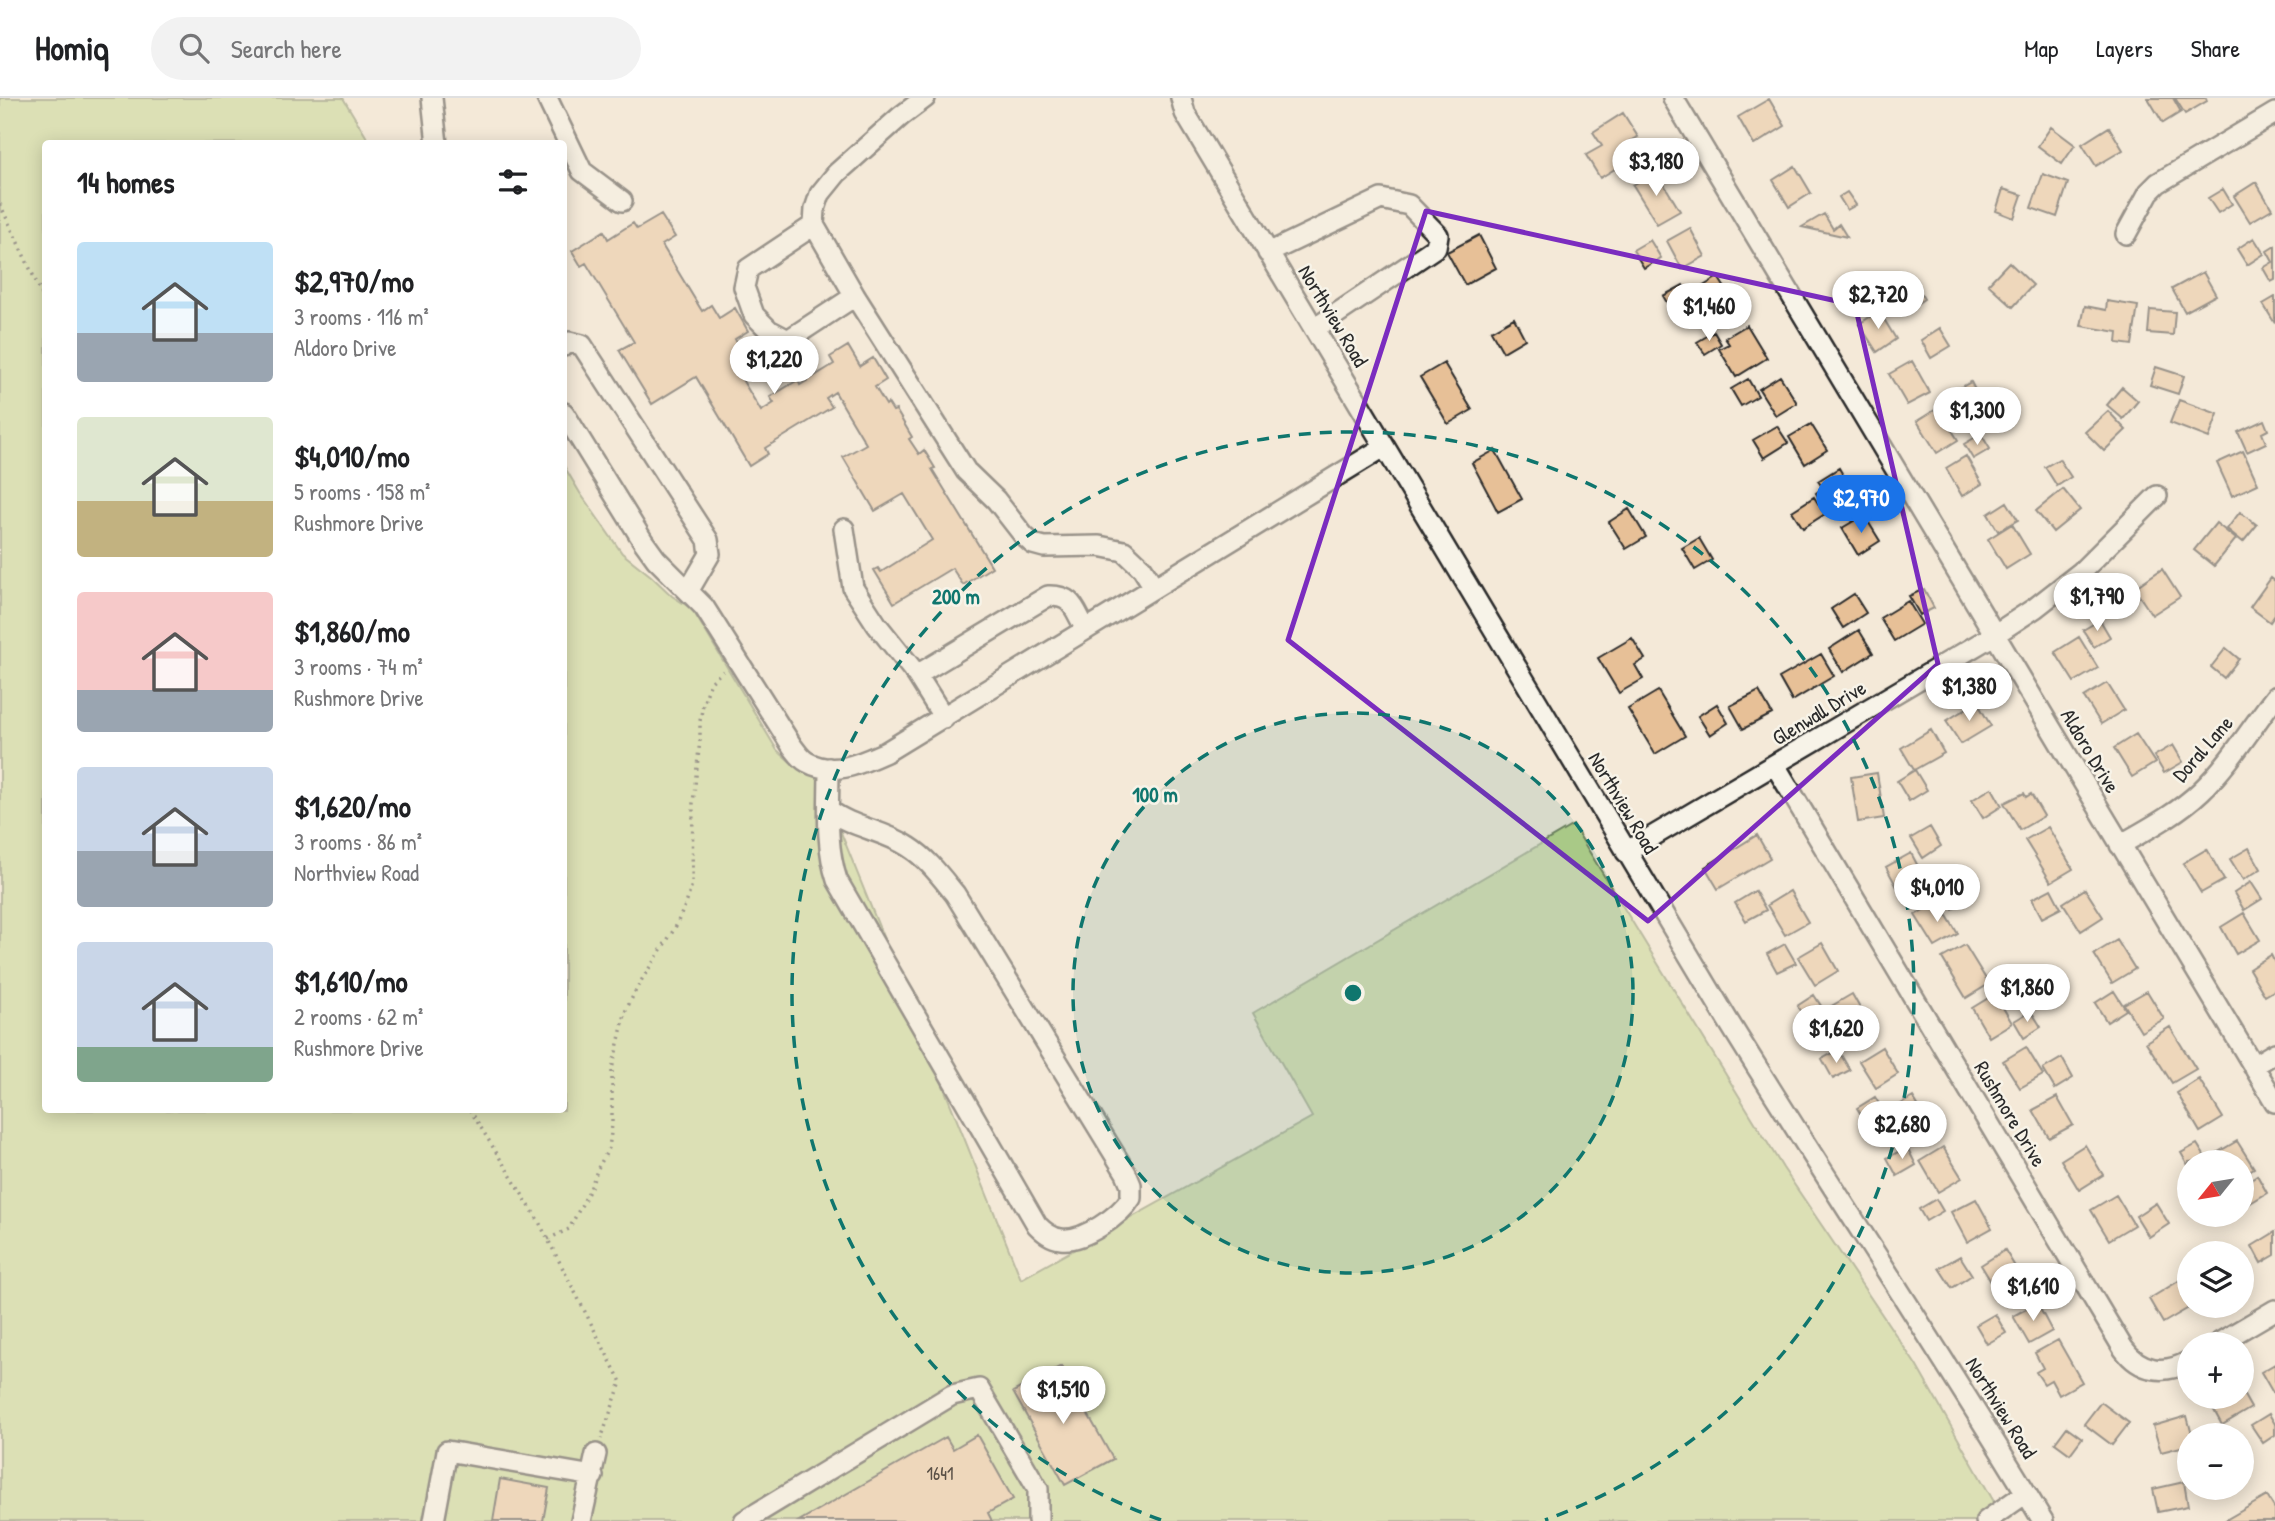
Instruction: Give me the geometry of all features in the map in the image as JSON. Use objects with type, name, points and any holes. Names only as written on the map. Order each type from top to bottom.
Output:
[{"type":"street","points":[[432,98],[437,140]]},
{"type":"street","points":[[547,98],[582,171],[622,201]]},
{"type":"street","points":[[925,98],[836,173],[820,194],[814,225],[855,296],[966,471],[996,500],[1024,536],[1033,544],[1044,548],[1098,546],[1124,551],[1142,569],[1154,587]]},
{"type":"street","name":"Northview Road","points":[[1170,98],[1183,105],[1626,852],[1814,1161],[1908,1301],[2043,1521]]},
{"type":"street","name":"Aldoro Drive","points":[[1673,98],[2275,1102]]},
{"type":"street","points":[[2126,234],[2149,192],[2158,183],[2272,110]]},
{"type":"street","points":[[1269,253],[1381,199],[1409,205],[1438,235],[1436,247],[1314,328]]},
{"type":"street","points":[[814,225],[748,269],[744,287],[754,314],[769,330],[788,340],[855,296]]},
{"type":"street","points":[[567,344],[582,345],[708,540],[710,554],[689,590]]},
{"type":"street","points":[[567,418],[649,550],[704,607],[792,746],[806,761],[841,769],[876,756],[944,718],[1085,628],[1384,446]]},
{"type":"street","name":"Glenwall Drive","points":[[1626,852],[1994,635],[2035,608],[2081,572],[2157,496]]},
{"type":"street","points":[[844,529],[853,587],[877,625],[917,675],[944,718]]},
{"type":"street","points":[[917,675],[1048,596],[1061,595],[1070,601],[1085,628]]},
{"type":"street","name":"Doral Lane","points":[[2120,845],[2171,815],[2200,792],[2219,772],[2275,697]]},
{"type":"street","name":"Rushmore Drive","points":[[1775,765],[2123,1348],[2137,1363],[2150,1369],[2165,1371],[2177,1368]]},
{"type":"street","points":[[829,768],[829,810],[831,855],[837,880],[1037,1226],[1054,1238],[1064,1240],[1082,1235],[1116,1215],[1125,1208],[1131,1198],[1131,1185],[1126,1173],[955,894],[932,865],[908,846],[841,819],[829,810]]},
{"type":"street","points":[[2253,1066],[2275,1053]]},
{"type":"street","points":[[2237,1332],[2275,1310]]},
{"type":"street","points":[[744,1521],[952,1395],[979,1390],[1038,1489],[1038,1521]]},
{"type":"street","points":[[434,1521],[447,1451],[593,1476]]},
{"type":"street","points":[[581,1521],[596,1454]]},
{"type":"street","points":[[1986,1521],[2026,1493]]},
{"type":"path","points":[[0,204],[42,294]]},
{"type":"path","points":[[548,1239],[569,1229],[609,1148],[612,1125],[612,1069],[626,1010],[639,984],[675,928],[692,884],[693,803],[703,704],[711,682],[739,660]]},
{"type":"path","points":[[472,1113],[548,1239],[621,1381],[596,1454]]},
{"type":"highlighted area","points":[[1426,211],[1855,305],[1938,664],[1648,921],[1288,640]]},
{"type":"green space","points":[[0,98],[343,98],[368,140],[42,140],[42,1113],[567,1113],[567,471],[622,553],[672,596],[692,609],[777,750],[802,770],[819,778],[1021,1279],[1312,1117],[1253,1013],[1573,825],[1783,1168],[1916,1365],[2005,1521],[0,1521]]},
{"type":"building","points":[[2148,98],[2173,98],[2181,112],[2163,123]]},
{"type":"building","points":[[2175,98],[2206,98],[2207,101],[2185,114]]},
{"type":"building","points":[[1769,99],[1785,126],[1754,145],[1738,117]]},
{"type":"building","points":[[1623,113],[1638,137],[1629,142],[1638,155],[1600,178],[1586,155],[1602,146],[1593,132]]},
{"type":"building","points":[[2051,127],[2075,145],[2062,164],[2038,146]]},
{"type":"building","points":[[2109,127],[2123,150],[2096,166],[2082,144]]},
{"type":"building","points":[[1795,166],[1811,193],[1789,207],[1773,180]]},
{"type":"building","points":[[1656,171],[1680,211],[1657,224],[1633,185]]},
{"type":"building","points":[[2043,174],[2068,183],[2057,217],[2031,208]]},
{"type":"building","points":[[2256,182],[2272,209],[2250,222],[2234,196]]},
{"type":"building","points":[[2003,189],[2022,195],[2014,218],[1996,211]]},
{"type":"building","points":[[2223,189],[2232,204],[2218,213],[2208,198]]},
{"type":"building","points":[[1847,192],[1856,205],[1847,210],[1839,197]]},
{"type":"building","points":[[1824,214],[1833,229],[1839,224],[1847,237],[1802,227]]},
{"type":"building","points":[[661,215],[675,237],[662,245],[702,311],[711,305],[719,318],[735,308],[748,331],[735,339],[743,353],[731,361],[761,411],[774,403],[770,397],[798,380],[800,385],[834,364],[830,357],[848,346],[860,366],[873,358],[886,380],[875,387],[886,405],[888,403],[893,411],[896,410],[919,454],[924,450],[935,468],[932,469],[992,567],[963,585],[952,568],[894,603],[874,570],[878,568],[881,572],[932,540],[904,494],[875,511],[843,457],[866,444],[835,392],[826,398],[832,407],[765,448],[768,454],[749,466],[696,377],[652,404],[619,350],[634,342],[586,263],[581,266],[572,251],[604,231],[608,239],[633,223],[637,229]]},
{"type":"building","points":[[1690,228],[1705,256],[1682,269],[1667,241]]},
{"type":"building","points":[[1479,235],[1496,268],[1465,285],[1447,252]]},
{"type":"building","points":[[2254,238],[2264,254],[2247,265],[2237,249]]},
{"type":"building","points":[[1650,240],[1661,258],[1644,268],[1633,250]]},
{"type":"building","points":[[2275,246],[2275,280],[2271,282],[2263,268],[2273,262],[2267,251]]},
{"type":"building","points":[[2009,262],[2033,285],[2013,307],[1988,284]]},
{"type":"building","points":[[2203,272],[2216,295],[2185,312],[2172,289]]},
{"type":"building","points":[[1718,277],[1735,304],[1713,317],[1697,290]]},
{"type":"building","points":[[1912,279],[1924,299],[1907,310],[1895,289]]},
{"type":"building","points":[[1683,285],[1695,305],[1675,316],[1663,296]]},
{"type":"building","points":[[2275,297],[2275,321],[2274,322],[2263,304]]},
{"type":"building","points":[[2107,301],[2138,306],[2132,345],[2117,343],[2118,332],[2081,326],[2085,306],[2106,310]]},
{"type":"building","points":[[2150,310],[2175,312],[2173,335],[2148,333]]},
{"type":"building","points":[[1879,311],[1896,339],[1877,352],[1859,324]]},
{"type":"building","points":[[1514,318],[1525,339],[1503,352],[1491,331]]},
{"type":"building","points":[[1747,325],[1767,358],[1736,377],[1719,349],[1729,344],[1725,338]]},
{"type":"building","points":[[1940,328],[1951,346],[1931,358],[1921,340]]},
{"type":"building","points":[[1714,332],[1721,344],[1705,354],[1697,342]]},
{"type":"building","points":[[1912,361],[1930,393],[1907,405],[1889,374]]},
{"type":"building","points":[[1444,363],[1472,410],[1448,424],[1420,377]]},
{"type":"building","points":[[2156,367],[2184,376],[2178,394],[2150,385]]},
{"type":"building","points":[[1780,376],[1797,403],[1776,416],[1759,389]]},
{"type":"building","points":[[1748,379],[1758,396],[1741,406],[1731,389]]},
{"type":"building","points":[[1971,382],[1981,402],[1963,411],[1953,392]]},
{"type":"building","points":[[2122,387],[2138,401],[2123,419],[2107,405]]},
{"type":"building","points":[[2179,400],[2218,414],[2209,438],[2170,423]]},
{"type":"building","points":[[1938,408],[1958,440],[1937,453],[1917,421]]},
{"type":"building","points":[[2108,411],[2126,430],[2104,451],[2085,432]]},
{"type":"building","points":[[2264,420],[2268,430],[2262,433],[2266,443],[2247,452],[2238,432]]},
{"type":"building","points":[[1811,424],[1827,450],[1805,464],[1789,437]]},
{"type":"building","points":[[1777,426],[1788,443],[1764,458],[1753,440]]},
{"type":"building","points":[[1981,434],[1990,449],[1973,459],[1964,444]]},
{"type":"building","points":[[1495,450],[1522,499],[1498,512],[1472,463]]},
{"type":"building","points":[[2243,451],[2258,484],[2232,496],[2217,463]]},
{"type":"building","points":[[1966,456],[1982,484],[1962,496],[1946,468]]},
{"type":"building","points":[[2059,459],[2071,477],[2057,486],[2045,467]]},
{"type":"building","points":[[1839,468],[1855,496],[1827,512],[1816,493],[1823,488],[1818,481]]},
{"type":"building","points":[[2063,489],[2080,510],[2053,532],[2036,511]]},
{"type":"building","points":[[1814,497],[1825,514],[1803,528],[1792,511]]},
{"type":"building","points":[[2007,502],[2018,520],[1998,531],[1988,514]]},
{"type":"building","points":[[1629,509],[1646,537],[1626,549],[1609,522]]},
{"type":"building","points":[[2240,512],[2257,525],[2243,542],[2227,529]]},
{"type":"building","points":[[1864,515],[1880,541],[1858,555],[1842,528]]},
{"type":"building","points":[[2216,523],[2236,539],[2214,566],[2194,550]]},
{"type":"building","points":[[2012,524],[2030,554],[2006,569],[1988,539]]},
{"type":"building","points":[[1699,538],[1712,560],[1695,570],[1682,548]]},
{"type":"building","points":[[2162,569],[2180,597],[2152,615],[2134,588]]},
{"type":"building","points":[[2271,578],[2275,581],[2275,615],[2270,622],[2250,607]]},
{"type":"building","points":[[1924,589],[1934,608],[1920,615],[1909,596]]},
{"type":"building","points":[[1854,594],[1866,613],[1843,628],[1831,609]]},
{"type":"building","points":[[1908,601],[1922,624],[1894,641],[1880,618]]},
{"type":"building","points":[[2100,620],[2110,637],[2094,647],[2083,630]]},
{"type":"building","points":[[1859,630],[1873,653],[1843,672],[1829,649]]},
{"type":"building","points":[[2079,637],[2098,668],[2074,682],[2055,652]]},
{"type":"building","points":[[1632,638],[1645,659],[1635,665],[1643,679],[1619,693],[1598,658]]},
{"type":"building","points":[[2226,648],[2239,659],[2224,678],[2211,667]]},
{"type":"building","points":[[1821,654],[1834,676],[1792,701],[1779,678]]},
{"type":"building","points":[[2107,683],[2124,710],[2101,724],[2084,697]]},
{"type":"building","points":[[1658,691],[1685,736],[1655,754],[1628,709]]},
{"type":"building","points":[[1759,691],[1772,714],[1743,729],[1730,706]]},
{"type":"building","points":[[1977,702],[1991,726],[1961,744],[1946,721]]},
{"type":"building","points":[[1717,704],[1728,723],[1710,735],[1698,716]]},
{"type":"building","points":[[1931,730],[1944,753],[1914,770],[1901,748]]},
{"type":"building","points":[[2136,734],[2155,763],[2132,777],[2114,748]]},
{"type":"building","points":[[2173,745],[2183,762],[2164,773],[2154,756]]},
{"type":"building","points":[[1915,770],[1927,790],[1909,801],[1897,781]]},
{"type":"building","points":[[1877,773],[1884,818],[1858,822],[1851,777]]},
{"type":"building","points":[[1992,788],[2002,806],[1983,818],[1972,800]]},
{"type":"building","points":[[2024,793],[2026,797],[2031,794],[2044,816],[2020,830],[2004,803]]},
{"type":"building","points":[[1930,827],[1941,846],[1923,858],[1911,838]]},
{"type":"building","points":[[2048,827],[2073,869],[2051,882],[2025,840]]},
{"type":"building","points":[[1757,835],[1770,858],[1718,889],[1705,867]]},
{"type":"building","points":[[2249,848],[2261,869],[2243,880],[2230,859]]},
{"type":"building","points":[[2207,849],[2224,880],[2201,893],[2183,863]]},
{"type":"building","points":[[1911,853],[1929,887],[1904,900],[1886,867]]},
{"type":"building","points":[[1960,880],[1971,898],[1953,909],[1942,892]]},
{"type":"building","points":[[2251,882],[2262,899],[2244,910],[2234,893]]},
{"type":"building","points":[[2051,889],[2061,908],[2042,918],[2032,899]]},
{"type":"building","points":[[2085,889],[2103,917],[2081,931],[2063,903]]},
{"type":"building","points":[[1755,891],[1766,910],[1746,921],[1735,903]]},
{"type":"building","points":[[1790,891],[1808,922],[1785,935],[1767,905]]},
{"type":"building","points":[[1938,901],[1958,934],[1935,947],[1915,915]]},
{"type":"building","points":[[2244,913],[2260,940],[2236,954],[2221,927]]},
{"type":"building","points":[[2117,940],[2135,969],[2112,983],[2094,954]]},
{"type":"building","points":[[1822,943],[1838,971],[1815,985],[1798,957]]},
{"type":"building","points":[[1785,944],[1796,963],[1777,972],[1767,954]]},
{"type":"building","points":[[1965,945],[1989,984],[1966,998],[1942,958]]},
{"type":"building","points":[[2271,955],[2275,963],[2275,990],[2265,996],[2249,969]]},
{"type":"building","points":[[2114,991],[2126,1010],[2107,1022],[2095,1003]]},
{"type":"building","points":[[2147,991],[2164,1019],[2141,1032],[2124,1004]]},
{"type":"building","points":[[1852,994],[1869,1024],[1846,1038],[1828,1008]]},
{"type":"building","points":[[1995,994],[2012,1023],[1989,1037],[1972,1008]]},
{"type":"building","points":[[1814,995],[1827,1015],[1810,1026],[1797,1006]]},
{"type":"building","points":[[2031,1011],[2041,1027],[2024,1038],[2014,1021]]},
{"type":"building","points":[[2170,1027],[2196,1069],[2172,1083],[2146,1042]]},
{"type":"building","points":[[1882,1047],[1898,1074],[1876,1088],[1859,1061]]},
{"type":"building","points":[[2026,1047],[2043,1075],[2020,1088],[2003,1061]]},
{"type":"building","points":[[1838,1050],[1850,1070],[1833,1079],[1822,1059]]},
{"type":"building","points":[[2062,1058],[2073,1078],[2055,1089],[2043,1069]]},
{"type":"building","points":[[2199,1079],[2223,1118],[2200,1132],[2177,1093]]},
{"type":"building","points":[[1875,1097],[1889,1121],[1872,1132],[1857,1108]]},
{"type":"building","points":[[1913,1097],[1930,1126],[1907,1140],[1889,1111]]},
{"type":"building","points":[[2057,1097],[2073,1125],[2049,1138],[2033,1110]]},
{"type":"building","points":[[2237,1141],[2243,1150],[2222,1150]]},
{"type":"building","points":[[2197,1144],[2201,1150],[2186,1150]]},
{"type":"building","points":[[2085,1145],[2103,1175],[2079,1190],[2061,1160]]},
{"type":"building","points":[[1907,1147],[1916,1165],[1897,1176],[1887,1158]]},
{"type":"building","points":[[1943,1147],[1962,1178],[1938,1192],[1920,1161]]},
{"type":"building","points":[[2257,1175],[2267,1193],[2254,1201],[2254,1177]]},
{"type":"building","points":[[2116,1195],[2134,1225],[2109,1240],[2091,1210]]},
{"type":"building","points":[[1936,1199],[1943,1211],[1926,1221],[1919,1209]]},
{"type":"building","points":[[1976,1199],[1992,1228],[1967,1242],[1951,1212]]},
{"type":"building","points":[[2156,1203],[2169,1224],[2149,1237],[2136,1216]]},
{"type":"building","points":[[2275,1232],[2275,1255],[2261,1263],[2254,1245]]},
{"type":"building","points":[[2005,1250],[2023,1280],[1999,1295],[1981,1265]]},
{"type":"building","points":[[1960,1256],[1972,1275],[1952,1288],[1939,1268]]},
{"type":"building","points":[[2177,1282],[2177,1315],[2163,1323],[2149,1299]]},
{"type":"building","points":[[2037,1303],[2052,1331],[2029,1344],[2013,1316]]},
{"type":"building","points":[[1995,1314],[2006,1333],[1987,1344],[1976,1325]]},
{"type":"building","points":[[2058,1340],[2082,1382],[2059,1395],[2051,1380],[2044,1384],[2036,1372],[2043,1368],[2035,1353]]},
{"type":"building","points":[[2275,1364],[2275,1392],[2273,1393],[2261,1372]]},
{"type":"building","points":[[1061,1366],[1113,1459],[1065,1485],[1013,1392]]},
{"type":"building","points":[[2101,1402],[2129,1423],[2112,1445],[2084,1424]]},
{"type":"building","points":[[2213,1409],[2249,1409],[2225,1423],[2221,1423]]},
{"type":"building","points":[[2269,1414],[2275,1424],[2275,1435],[2263,1443],[2254,1430],[2254,1423]]},
{"type":"building","points":[[2187,1416],[2189,1423],[2177,1423],[2177,1448],[2161,1452],[2153,1426]]},
{"type":"building","points":[[2067,1427],[2082,1438],[2070,1454],[2055,1443]]},
{"type":"building","points":[[977,1435],[1013,1499],[988,1513],[992,1521],[799,1521],[946,1437],[953,1449]]},
{"type":"building","points":[[500,1479],[549,1488],[543,1521],[493,1521]]},
{"type":"building","points":[[2177,1484],[2177,1500],[2187,1500],[2188,1506],[2158,1512],[2153,1489]]},
{"type":"building","points":[[2267,1496],[2275,1509],[2275,1521],[2224,1521]]}]
